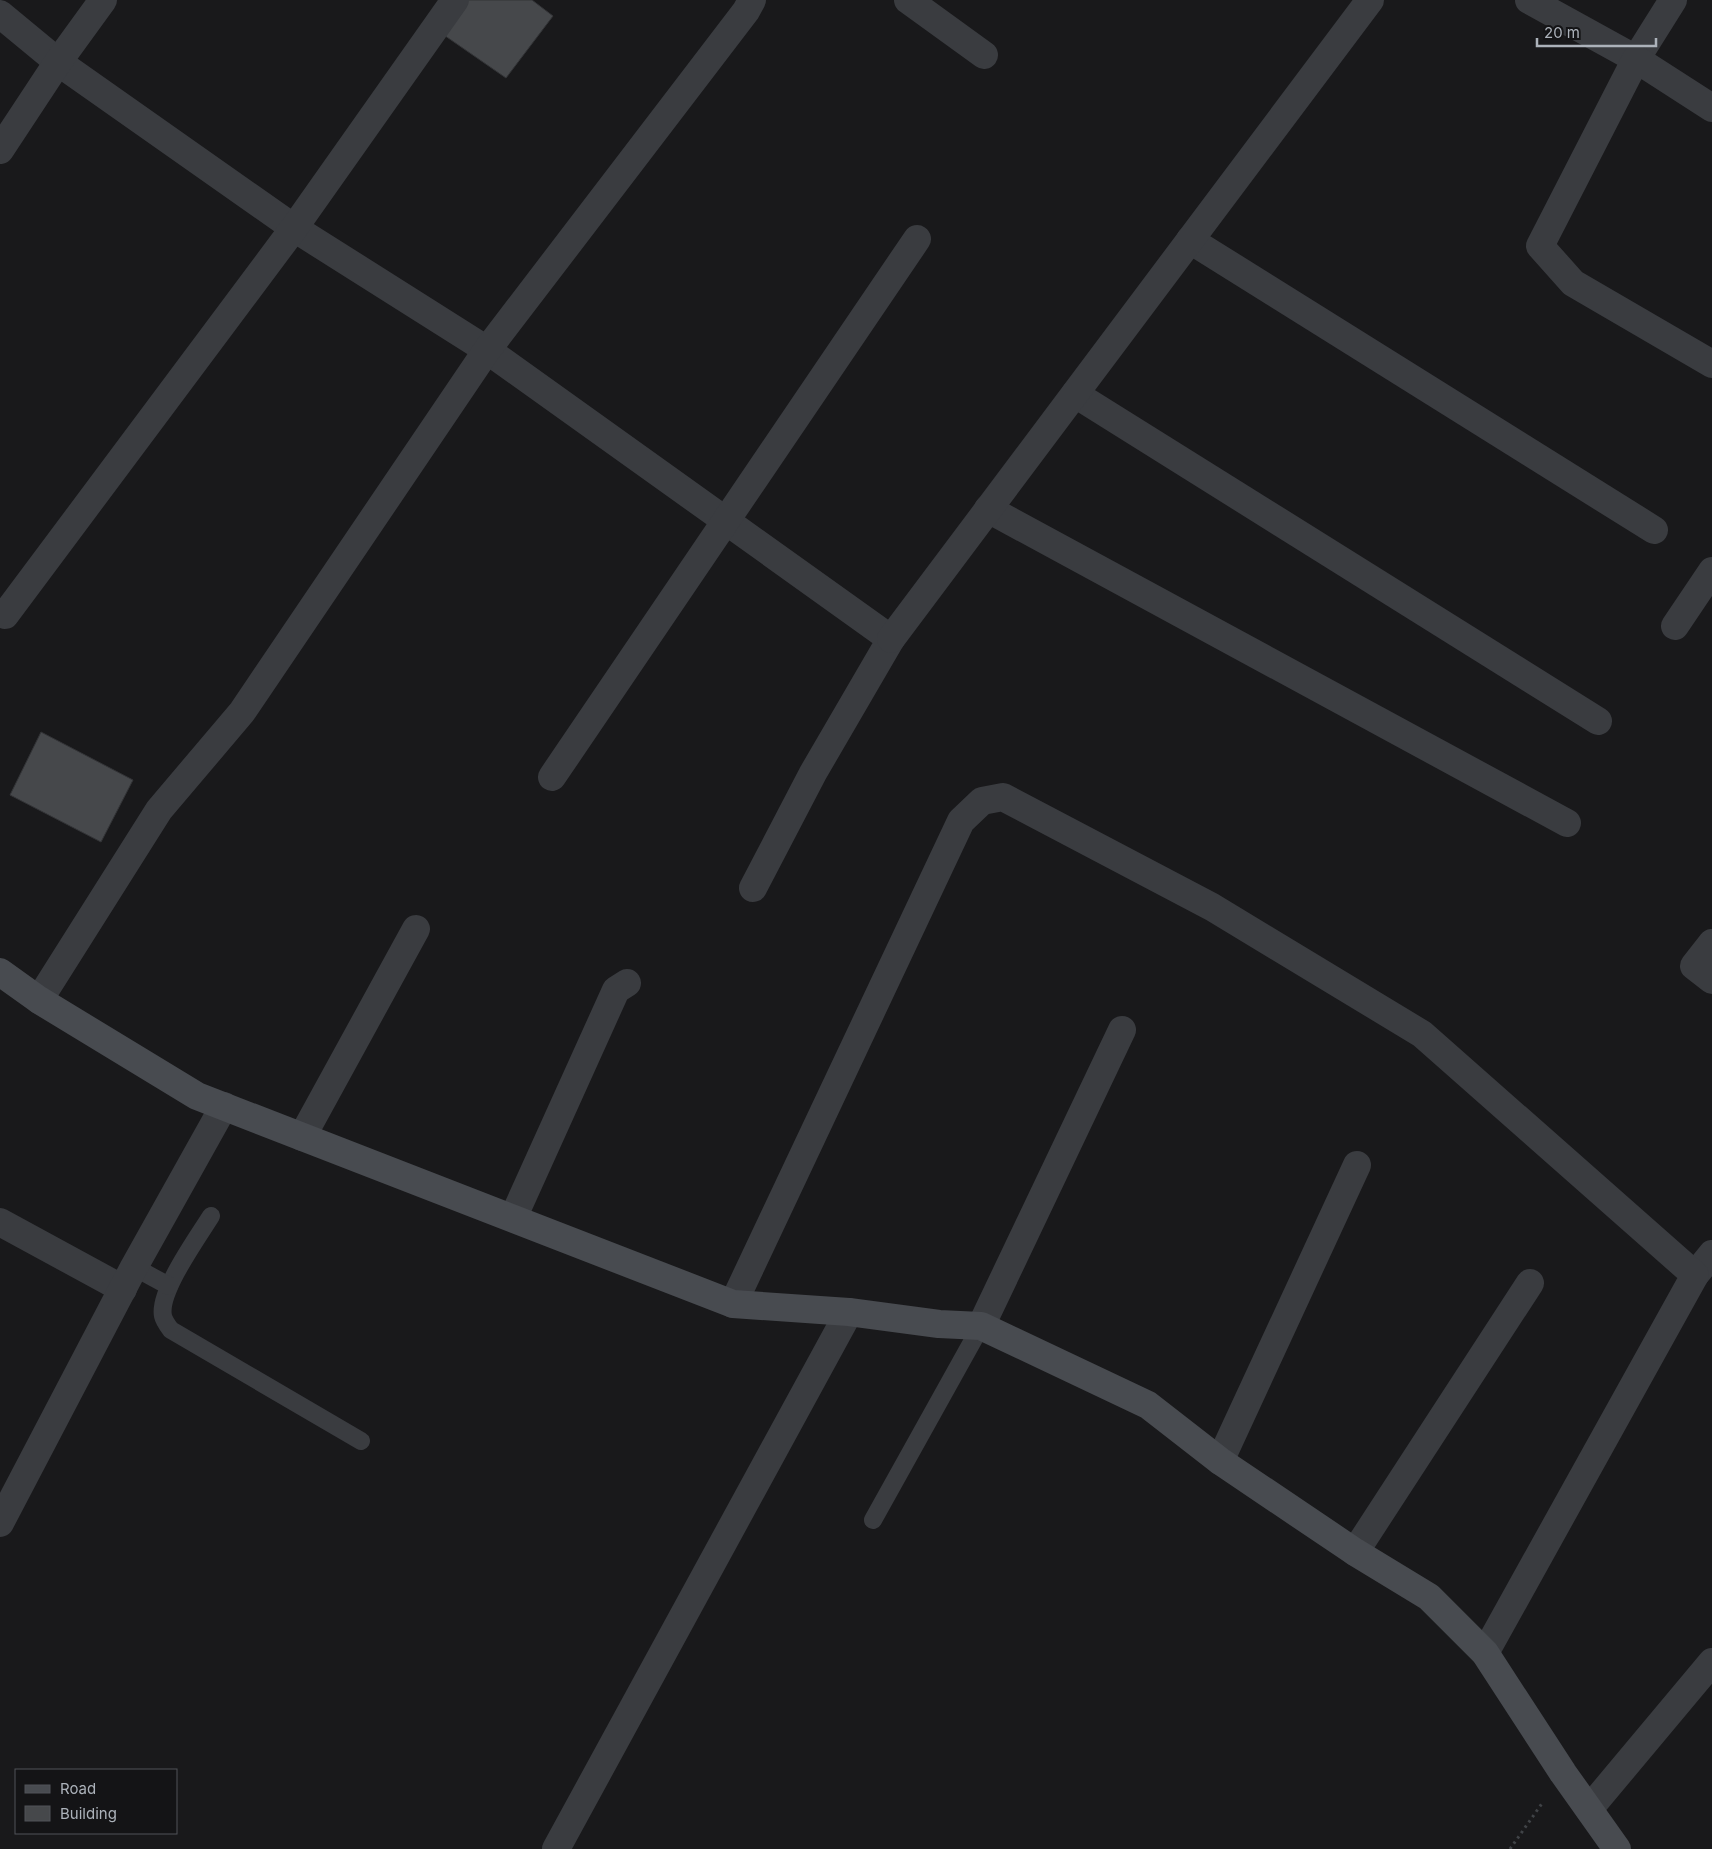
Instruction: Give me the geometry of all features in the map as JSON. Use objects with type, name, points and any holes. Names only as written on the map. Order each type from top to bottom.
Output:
[{"type":"street","points":[[0,150],[58,62],[103,0]]},
{"type":"street","points":[[5,615],[294,228],[455,0]]},
{"type":"street","points":[[40,1000],[159,810],[242,712],[488,350],[746,11],[752,0]]},
{"type":"street","points":[[908,0],[984,55]]},
{"type":"street","points":[[753,888],[813,773],[890,639],[1370,0]]},
{"type":"street","points":[[1529,0],[1636,59],[1712,108]]},
{"type":"street","points":[[1672,0],[1636,59],[1540,246],[1573,283],[1712,364]]},
{"type":"street","points":[[0,14],[58,62],[294,228],[488,350],[890,639]]},
{"type":"street","points":[[552,777],[917,240]]},
{"type":"street","points":[[1190,240],[1654,530]]},
{"type":"street","points":[[1075,394],[1598,721]]},
{"type":"street","points":[[988,509],[1568,823]]},
{"type":"street","points":[[1675,626],[1712,571]]},
{"type":"street","points":[[733,1304],[961,821],[982,801],[1002,798],[1212,907],[1422,1034],[1704,1265],[1485,1653]]},
{"type":"street","points":[[302,1137],[416,929]]},
{"type":"street","points":[[1712,943],[1694,966],[1712,980]]},
{"type":"street","points":[[0,972],[40,1000],[197,1096],[733,1304],[849,1312],[939,1324],[981,1326],[1148,1405],[1220,1462],[1355,1552],[1428,1597],[1485,1653],[1563,1773],[1617,1849]]},
{"type":"street","points":[[512,1218],[616,990],[627,983]]},
{"type":"street","points":[[981,1326],[1122,1030]]},
{"type":"street","points":[[0,1523],[128,1278],[224,1106]]},
{"type":"street","points":[[1220,1462],[1357,1165]]},
{"type":"street","points":[[0,1222],[128,1278]]},
{"type":"street","points":[[1355,1552],[1530,1283]]},
{"type":"street","points":[[556,1849],[849,1312]]},
{"type":"street","points":[[1589,1808],[1712,1662]]},
{"type":"lane","points":[[211,1216],[169,1286],[163,1317],[170,1330],[361,1442]]},
{"type":"lane","points":[[128,1278],[169,1286]]},
{"type":"lane","points":[[872,1520],[981,1326]]},
{"type":"path","points":[[1510,1849],[1563,1773]]},
{"type":"building","points":[[464,0],[532,0],[553,16],[506,78],[441,33]]},
{"type":"building","points":[[41,732],[133,780],[101,842],[10,795]]}]
